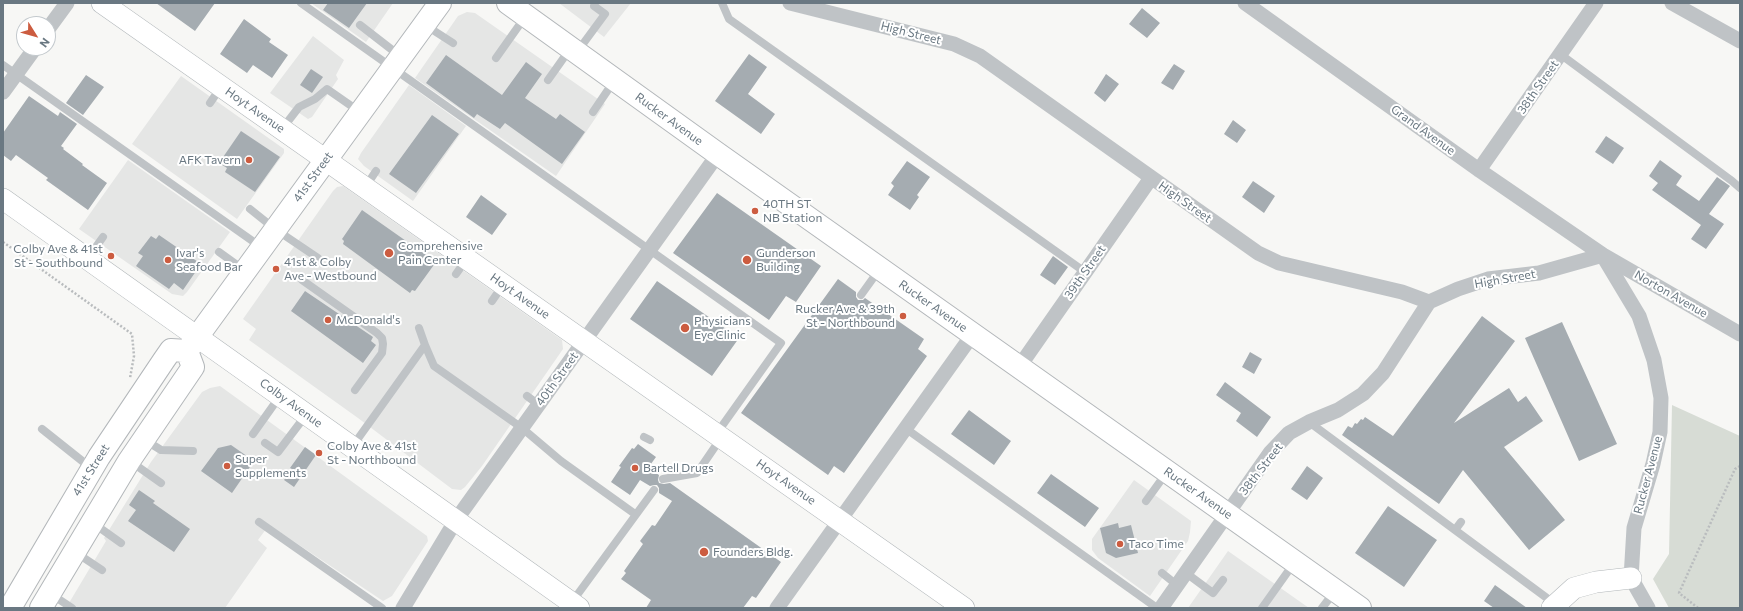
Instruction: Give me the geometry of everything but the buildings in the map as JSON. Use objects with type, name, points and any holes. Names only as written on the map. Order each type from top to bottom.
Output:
[{"type":"main road","name":"41st Street","points":[[10,608],[92,469],[171,350],[192,344],[440,3]]},
{"type":"main road","name":"Rucker Avenue","points":[[516,7],[718,154],[1228,513],[1360,608]]},
{"type":"main road","points":[[46,601],[129,461],[194,367],[192,344]]},
{"type":"street","points":[[56,18],[67,3]]},
{"type":"street","name":"Hoyt Avenue","points":[[102,3],[216,95],[282,129],[325,160],[371,179],[462,267],[498,293],[584,342],[964,608]]},
{"type":"street","name":"Grand Avenue","points":[[1245,3],[1479,170],[1603,255]]},
{"type":"street","name":"38th Street","points":[[1479,170],[1596,3]]},
{"type":"street","points":[[1672,3],[1740,42]]},
{"type":"street","name":"High Street","points":[[800,4],[954,44],[980,56],[1258,253],[1279,263],[1402,292],[1429,302],[1458,289],[1488,279],[1539,273],[1603,255]]},
{"type":"street","points":[[3,92],[29,56]]},
{"type":"street","name":"40th Street","points":[[403,608],[456,520],[522,428],[533,400],[584,342],[718,154]]},
{"type":"street","name":"39th Street","points":[[1019,367],[1151,178]]},
{"type":"street","name":"Colby Avenue","points":[[3,199],[87,259],[192,344],[281,396],[575,605]]},
{"type":"street","name":"Norton Avenue","points":[[1603,255],[1740,334]]},
{"type":"street","name":"Rucker Avenue","points":[[1603,255],[1639,316],[1654,360],[1661,398],[1660,432],[1653,464],[1634,528],[1631,578]]},
{"type":"street","name":"38th Street","points":[[1161,608],[1270,453],[1289,433],[1309,422],[1338,410],[1363,394],[1383,373],[1429,302]]},
{"type":"street","points":[[777,608],[810,552],[840,520],[973,334]]},
{"type":"street","points":[[1554,606],[1574,588],[1596,582],[1631,578],[1648,608]]},
{"type":"lane","points":[[301,3],[396,62],[650,250],[781,343],[719,436],[697,473],[663,479]]},
{"type":"lane","points":[[548,80],[605,14],[594,6],[596,3]]},
{"type":"lane","points":[[722,3],[729,19],[1086,272]]},
{"type":"lane","points":[[496,58],[516,7]]},
{"type":"lane","points":[[424,24],[453,43]]},
{"type":"lane","points":[[360,25],[396,62]]},
{"type":"lane","points":[[1560,54],[1726,176],[1740,188]]},
{"type":"lane","points":[[3,65],[262,248]]},
{"type":"lane","points":[[593,112],[615,80]]},
{"type":"lane","points":[[282,129],[299,107],[316,99],[327,89],[360,112]]},
{"type":"lane","points":[[250,209],[275,229],[318,258]]},
{"type":"lane","points":[[87,259],[102,237]]},
{"type":"lane","points":[[220,252],[245,271]]},
{"type":"lane","points":[[861,295],[880,269]]},
{"type":"lane","points":[[302,280],[382,338],[382,353],[355,390]]},
{"type":"lane","points":[[419,328],[434,366],[522,428],[562,460],[635,514]]},
{"type":"lane","points":[[352,447],[425,345]]},
{"type":"lane","points":[[253,434],[281,396]]},
{"type":"lane","points":[[265,443],[278,452],[306,414]]},
{"type":"lane","points":[[1309,422],[1455,530],[1554,606]]},
{"type":"lane","points":[[905,428],[1157,608]]},
{"type":"lane","points":[[42,429],[92,469]]},
{"type":"lane","points":[[144,439],[161,450],[193,451]]},
{"type":"lane","points":[[129,461],[161,483]]},
{"type":"lane","points":[[1146,501],[1168,471]]},
{"type":"lane","points":[[575,605],[635,514],[654,490]]},
{"type":"lane","points":[[92,522],[121,543]]},
{"type":"lane","points":[[259,522],[382,608]]},
{"type":"lane","points":[[1455,530],[1462,522]]},
{"type":"lane","points":[[75,552],[102,570]]},
{"type":"lane","points":[[1262,608],[1295,562]]},
{"type":"lane","points":[[1162,573],[1177,585]]},
{"type":"lane","points":[[1186,573],[1214,592],[1222,580]]},
{"type":"lane","points":[[1322,608],[1335,590]]},
{"type":"lane","points":[[46,601],[72,608]]},
{"type":"path","points":[[3,242],[132,334]]},
{"type":"path","points":[[1698,608],[1680,593],[1734,469],[1740,466]]},
{"type":"shaded area","points":[[311,3],[393,3],[366,42]]},
{"type":"shaded area","points":[[559,3],[631,3],[604,37]]},
{"type":"shaded area","points":[[467,12],[475,13],[605,104],[556,176],[415,78],[458,16]]},
{"type":"shaded area","points":[[313,36],[344,60],[336,75],[338,79],[312,117],[308,119],[270,93]]},
{"type":"shaded area","points":[[181,76],[284,149],[284,153],[237,219],[132,144]]},
{"type":"shaded area","points":[[409,85],[466,126],[413,201],[364,166],[358,159]]},
{"type":"shaded area","points":[[128,160],[230,232],[183,296],[172,294],[79,229]]},
{"type":"shaded area","points":[[343,186],[562,340],[563,349],[482,466],[461,490],[452,489],[358,418],[249,340],[256,329],[243,319],[333,191],[337,187]]},
{"type":"shaded area","points":[[220,386],[427,536],[428,541],[392,596],[383,601],[269,525],[258,540],[267,548],[225,608],[66,608],[106,541],[104,538],[151,462],[202,392],[210,388]]},
{"type":"shaded area","points":[[1672,405],[1740,436],[1740,608],[1669,608],[1653,579],[1669,554]]},
{"type":"shaded area","points":[[1134,480],[1191,521],[1188,541],[1150,596],[1098,558],[1092,550],[1092,539]]},
{"type":"shaded area","points":[[1228,551],[1309,608],[1188,608]]},
{"type":"place","name":"AFK Tavern","points":[[249,160]]},
{"type":"place","name":"40TH ST NB Station","points":[[755,211]]},
{"type":"place","name":"Comprehensive Pain Center","points":[[389,253]]},
{"type":"place","name":"Colby Ave & 41st St - Southbound","points":[[111,256]]},
{"type":"place","name":"Ivar's Seafood Bar","points":[[168,260]]},
{"type":"place","name":"Gunderson Building","points":[[747,260]]},
{"type":"place","name":"41st & Colby Ave - Westbound","points":[[276,269]]},
{"type":"place","name":"Rucker Ave & 39th St - Northbound","points":[[903,316]]},
{"type":"place","name":"McDonald's","points":[[328,320]]},
{"type":"place","name":"Physicians Eye Clinic","points":[[685,328]]},
{"type":"place","name":"Colby Ave & 41st St - Northbound","points":[[319,453]]},
{"type":"place","name":"Super Supplements","points":[[227,466]]},
{"type":"place","name":"Bartell Drugs","points":[[635,468]]},
{"type":"place","name":"Taco Time","points":[[1120,544]]},
{"type":"place","name":"Founders Bldg.","points":[[704,552]]}]
